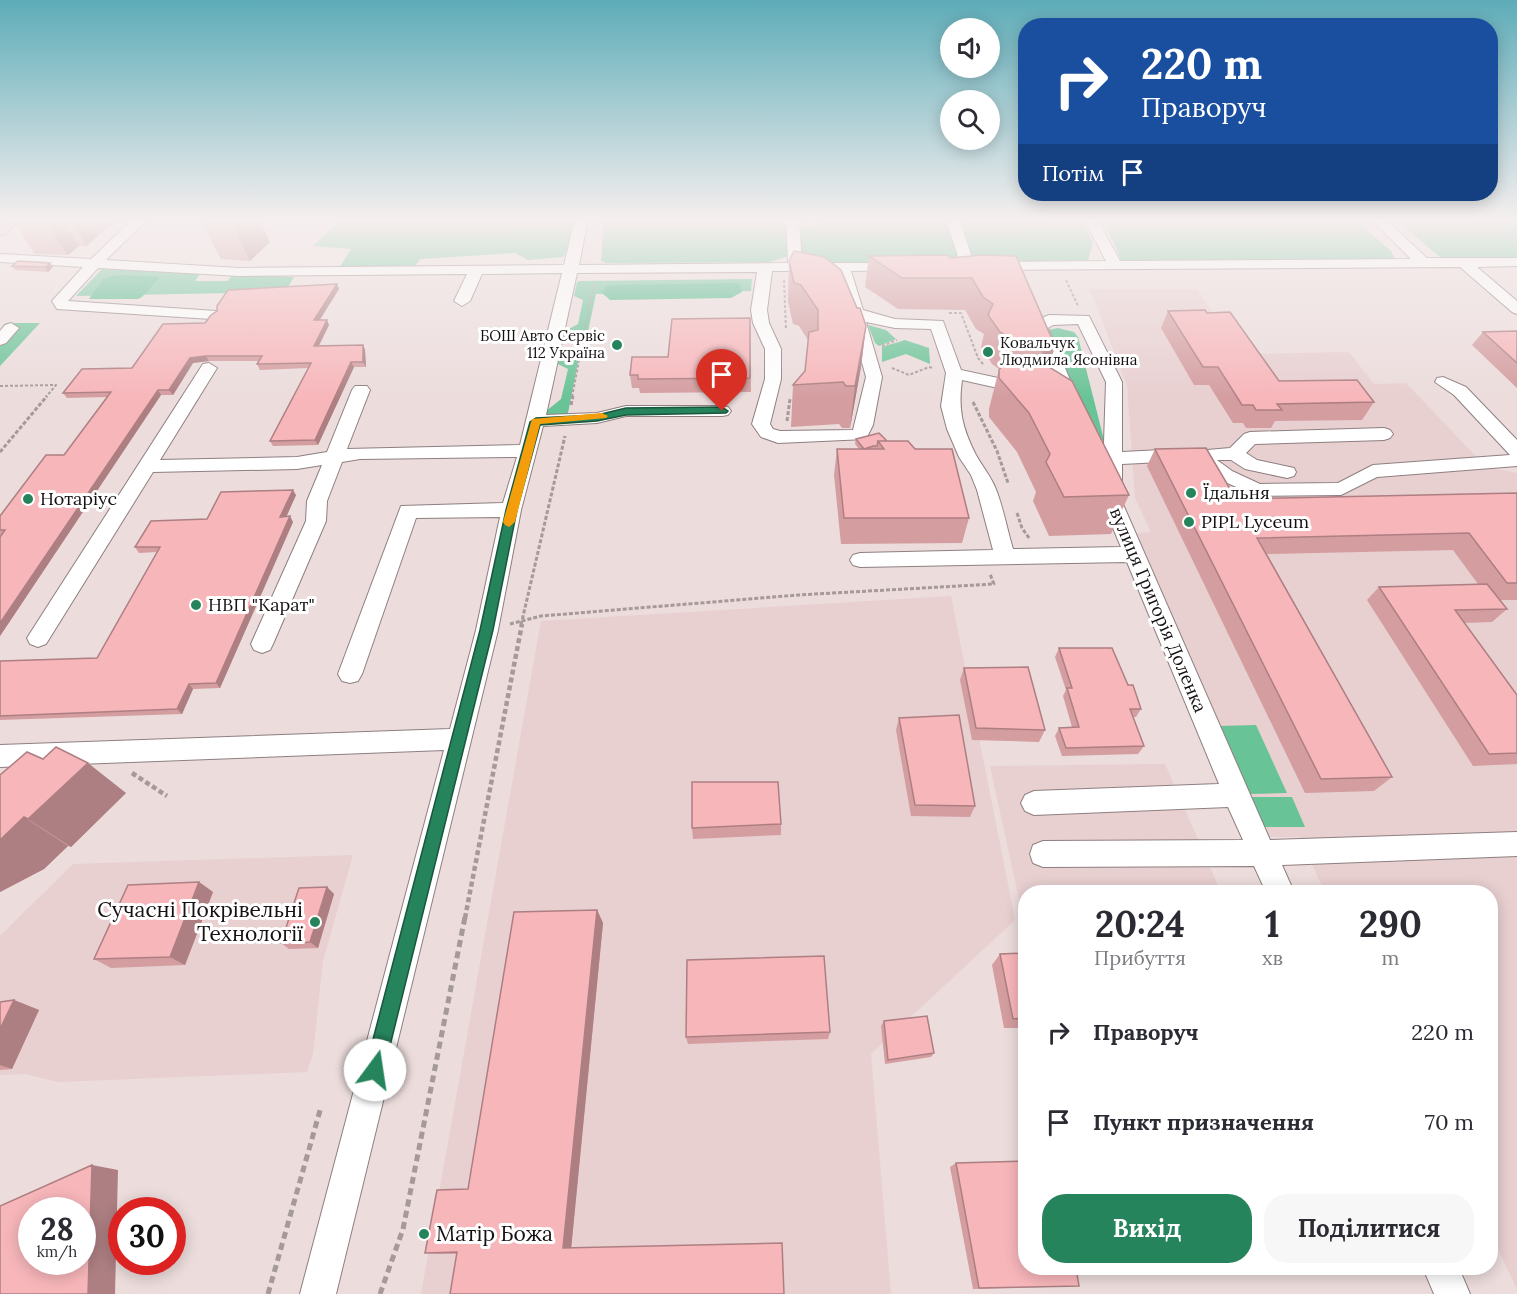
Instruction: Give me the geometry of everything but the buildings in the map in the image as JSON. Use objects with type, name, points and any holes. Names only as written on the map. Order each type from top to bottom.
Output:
[{"type":"street","points":[[79,279],[60,301],[62,306],[212,314]]},
{"type":"street","points":[[462,301],[472,279]]},
{"type":"street","points":[[318,1294],[487,630],[512,510],[536,422],[567,279]]},
{"type":"street","points":[[763,279],[759,310],[761,323],[773,349],[773,379],[761,424],[767,433],[778,437],[860,435],[864,425],[875,364],[855,312],[846,279]]},
{"type":"street","points":[[1483,279],[1517,309]]},
{"type":"street","points":[[855,312],[879,322],[900,325],[937,324],[956,429],[968,457],[980,474],[987,490],[996,558]]},
{"type":"street","points":[[1078,420],[1040,327],[1049,320],[1084,320]]},
{"type":"street","name":"вулиця Григорія Доленка","points":[[1084,320],[1114,382],[1104,459],[1112,502],[1236,795],[1277,885]]},
{"type":"street","points":[[38,638],[208,368]]},
{"type":"street","points":[[946,371],[1069,399]]},
{"type":"street","points":[[1443,382],[1460,391],[1517,451]]},
{"type":"street","points":[[262,644],[316,521],[317,501],[361,390]]},
{"type":"street","points":[[536,422],[597,418],[626,411],[722,411]]},
{"type":"street","points":[[1235,454],[1250,438],[1383,434]]},
{"type":"street","points":[[147,466],[297,463],[360,453],[528,451]]},
{"type":"street","points":[[1104,459],[1235,454],[1252,465],[1287,472]]},
{"type":"street","points":[[1203,455],[1211,466],[1257,490],[1341,489],[1373,471],[1517,460]]},
{"type":"street","points":[[947,458],[968,457]]},
{"type":"street","points":[[350,674],[408,511],[512,510]]},
{"type":"street","points":[[860,560],[1135,554]]},
{"type":"street","points":[[0,756],[459,739]]},
{"type":"street","points":[[1034,803],[1236,795]]},
{"type":"street","points":[[1043,854],[1263,853],[1517,844]]},
{"type":"street","points":[[1444,1275],[1452,1294]]},
{"type":"path","points":[[380,1294],[403,1229],[522,622],[568,420],[594,279]]},
{"type":"path","points":[[1067,279],[1084,320]]},
{"type":"path","points":[[784,280],[786,332]]},
{"type":"path","points":[[940,314],[961,313],[978,358],[984,365]]},
{"type":"path","points":[[892,333],[899,339],[878,348],[875,364],[909,375],[929,368],[946,371]]},
{"type":"path","points":[[0,386],[56,385],[0,452]]},
{"type":"path","points":[[786,431],[790,391]]},
{"type":"path","points":[[975,396],[973,403],[997,451],[1009,487]]},
{"type":"path","points":[[1016,507],[1022,528],[1031,541]]},
{"type":"path","points":[[487,630],[541,616],[763,598],[994,584],[996,558]]},
{"type":"path","points":[[268,1294],[321,1107]]},
{"type":"shaded area","points":[[1090,289],[1197,289],[1241,354],[1349,352],[1374,384],[1406,383],[1486,467],[1517,473],[1517,1289],[1498,1250],[1498,885],[1322,885],[1299,837],[1261,837],[1137,533],[1151,532],[1135,498],[1127,386]]},
{"type":"shaded area","points":[[951,596],[1015,920],[871,1054],[891,1294],[421,1294],[541,621]]},
{"type":"shaded area","points":[[1165,764],[1218,885],[1018,885],[1018,895],[990,766]]},
{"type":"shaded area","name":"Сучасні Покрівельні Технології","points":[[353,855],[323,961],[313,1054],[307,1072],[58,1082],[25,1074],[0,1075],[0,936],[73,864]]},
{"type":"green space","points":[[92,279],[293,279],[285,292],[76,296]]},
{"type":"green space","points":[[103,279],[158,279],[138,299],[89,299]]},
{"type":"green space","points":[[752,279],[751,291],[596,294],[586,341],[563,338],[567,330],[578,324],[583,300],[574,296],[577,282]]},
{"type":"green space","points":[[740,284],[742,292],[731,298],[610,300],[602,293],[606,286]]},
{"type":"green space","points":[[6,323],[40,323],[0,366],[0,346],[17,328],[2,327]]},
{"type":"green space","points":[[868,325],[886,330],[896,339],[879,346],[875,343]]},
{"type":"green space","points":[[1058,328],[1074,332],[1078,337],[1104,440],[1095,441],[1048,330]]},
{"type":"green space","points":[[905,340],[929,348],[930,364],[906,354],[882,362],[882,347]]},
{"type":"green space","points":[[580,352],[567,418],[554,419],[545,412],[561,399],[568,369],[558,364],[557,358],[564,354]]},
{"type":"green space","points":[[1256,725],[1287,793],[1249,794],[1219,726]]},
{"type":"green space","points":[[1247,797],[1292,797],[1305,827],[1259,827]]},
{"type":"slow traffic","points":[[509,522],[536,422],[602,416]]},
{"type":"place","name":"БОШ Авто Сервіс 112 Україна","points":[[617,345]]},
{"type":"place","name":"Ковальчук Людмила Ясонівна","points":[[988,352]]},
{"type":"place","name":"Їдальня","points":[[1191,493]]},
{"type":"place","name":"Нотаріус","points":[[28,499]]},
{"type":"place","name":"PIPL Lyceum","points":[[1189,522]]},
{"type":"place","name":"НВП \"Карат\"","points":[[196,605]]},
{"type":"place","name":"Сучасні Покрівельні Технології","points":[[315,922]]},
{"type":"place","name":"Матір Божа","points":[[424,1234]]},
{"type":"route","points":[[375,1070],[487,630],[512,510],[536,422],[597,418],[626,411],[722,411]]}]
